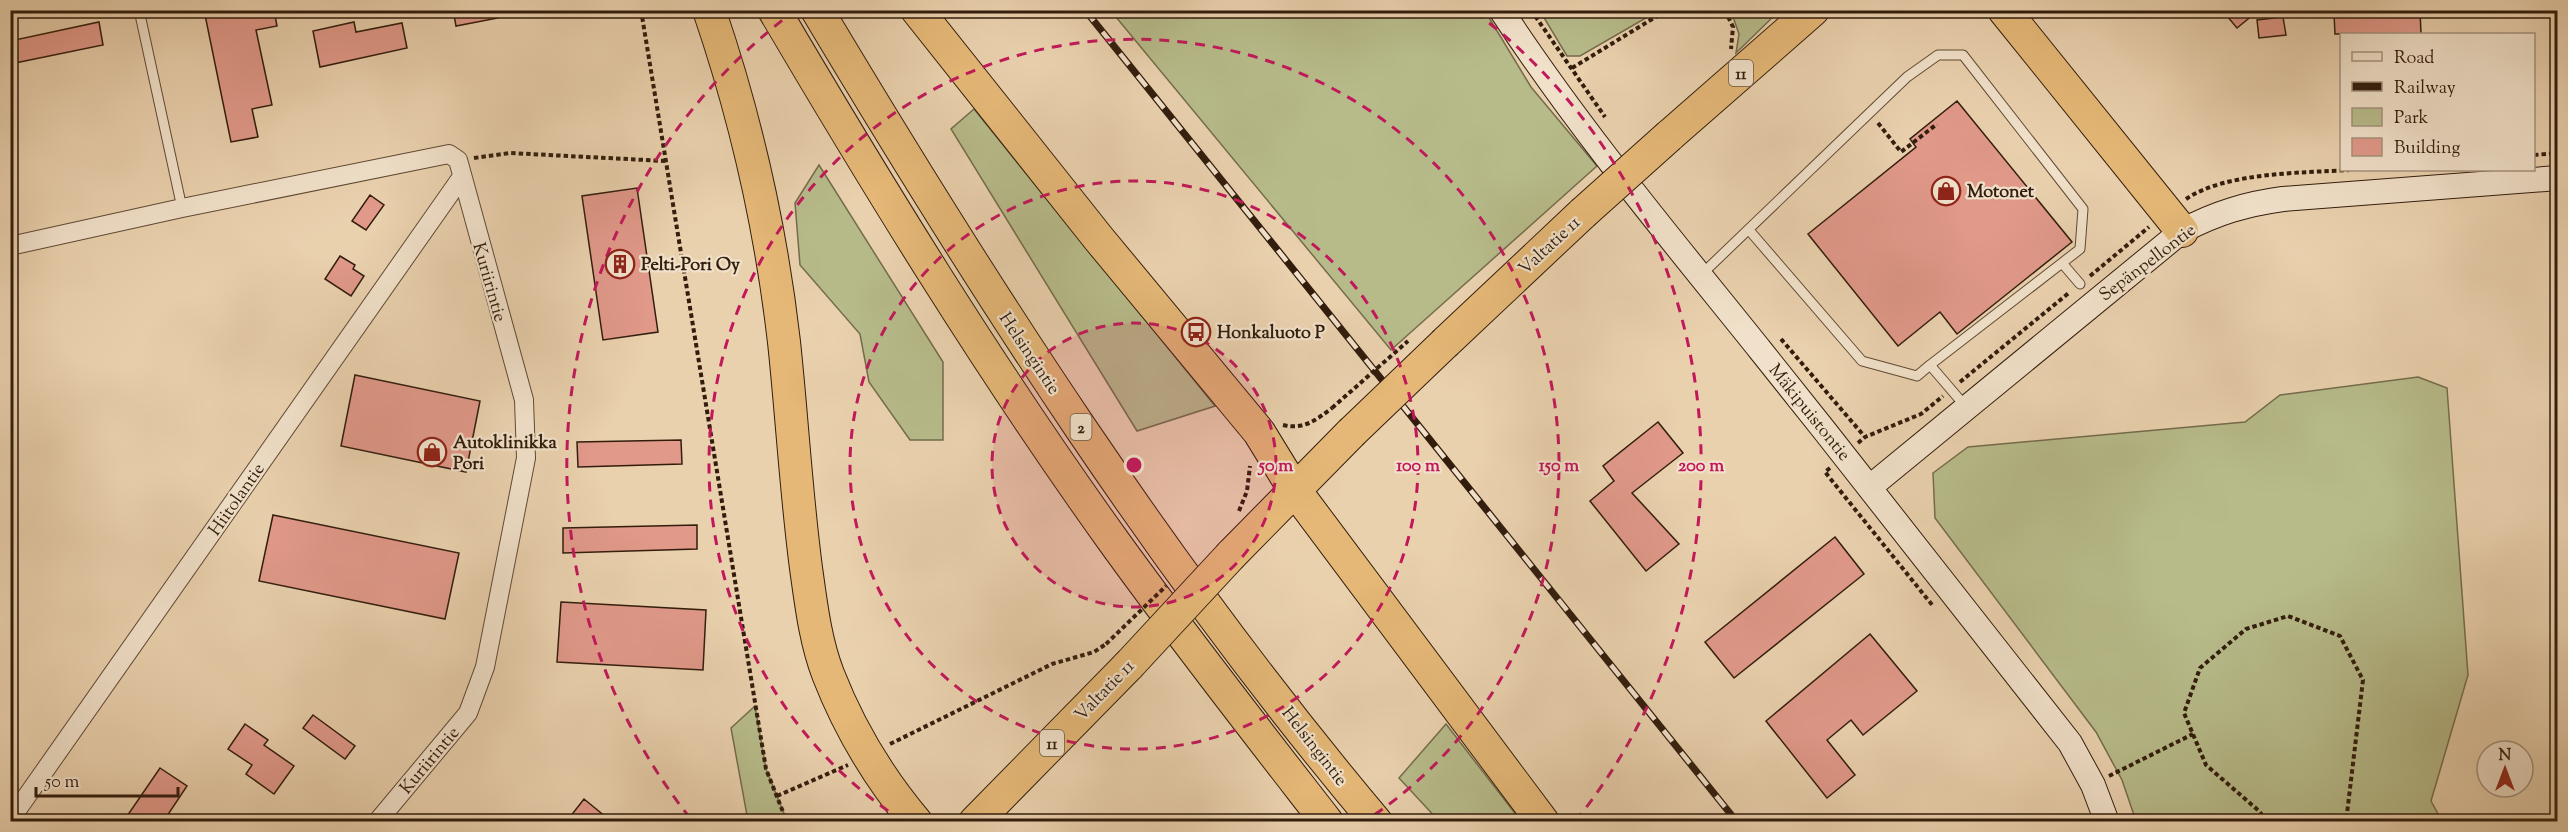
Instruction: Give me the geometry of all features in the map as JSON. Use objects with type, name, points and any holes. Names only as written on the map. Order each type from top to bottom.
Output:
[{"type":"highway","points":[[709,10],[739,106],[766,225],[784,343],[798,514],[812,614],[828,673],[855,734],[894,796],[916,822]]},
{"type":"highway","name":"Helsingintie","points":[[774,10],[849,138],[978,341],[1104,528],[1209,671],[1327,822]]},
{"type":"highway","name":"Helsingintie","points":[[817,10],[1010,323],[1136,508],[1230,638],[1376,822]]},
{"type":"highway","points":[[917,10],[1092,230],[1259,432],[1294,489],[1543,822]]},
{"type":"highway","name":"Valtatie 11","points":[[975,822],[1118,654],[1231,555],[1351,433],[1583,213],[1813,10]]},
{"type":"highway","points":[[2004,10],[2175,222]]},
{"type":"street","name":"Mäkipuistontie","points":[[1501,10],[1538,67],[1700,276],[1870,487],[2070,743],[2093,785],[2107,822]]},
{"type":"street","points":[[10,246],[182,208],[449,154],[458,160]]},
{"type":"street","name":"Kuriirintie","points":[[377,822],[468,714],[485,667],[526,458],[524,400],[461,178],[458,160]]},
{"type":"street","name":"Hiitolantie","points":[[10,820],[461,178]]},
{"type":"street","name":"Sepänpellontie","points":[[1870,487],[1958,398],[2175,222],[2211,216],[2245,204],[2283,199],[2558,178]]},
{"type":"lane","points":[[139,10],[182,208]]},
{"type":"lane","points":[[1700,276],[1907,77],[1938,55],[1963,55],[2083,209],[2080,249],[1917,376],[1862,361],[1749,230]]},
{"type":"lane","points":[[2062,263],[2080,284]]},
{"type":"lane","points":[[1930,365],[1958,398]]},
{"type":"path","points":[[641,10],[765,769],[787,822]]},
{"type":"path","points":[[1531,10],[1609,123]]},
{"type":"path","points":[[1572,68],[1668,10]]},
{"type":"path","points":[[1870,113],[1901,152],[1937,124]]},
{"type":"path","points":[[458,160],[510,153],[665,161]]},
{"type":"path","points":[[2535,155],[2558,153]]},
{"type":"path","points":[[1938,612],[1825,472],[1865,437],[1958,398],[2080,284],[2175,222],[2195,193],[2240,180],[2340,171]]},
{"type":"path","points":[[1777,334],[1865,437]]},
{"type":"path","points":[[1332,408],[1411,338]]},
{"type":"path","points":[[2267,822],[2259,811],[2206,765],[2184,714],[2200,668],[2246,629],[2288,616],[2340,636],[2363,680],[2346,822]]},
{"type":"path","points":[[881,748],[1052,664],[1094,652],[1118,654]]},
{"type":"path","points":[[2093,785],[2193,734]]},
{"type":"path","points":[[777,796],[852,763]]},
{"type":"green space","points":[[1731,10],[1779,11],[1736,53],[1739,34]]},
{"type":"green space","points":[[1111,11],[1485,11],[1531,87],[1597,166],[1391,350]]},
{"type":"green space","points":[[1540,11],[1658,11],[1580,56],[1567,56]]},
{"type":"green space","points":[[974,109],[1215,406],[1137,431],[951,129]]},
{"type":"green space","points":[[819,165],[943,362],[943,440],[910,440],[869,382],[860,334],[800,265],[795,203]]},
{"type":"green space","points":[[2418,377],[2447,388],[2468,675],[2431,801],[2442,821],[2136,821],[2122,780],[2096,732],[1935,518],[1933,473],[1968,447],[2245,422],[2280,395]]},
{"type":"green space","points":[[755,706],[766,769],[787,821],[748,821],[731,728]]},
{"type":"green space","points":[[1446,724],[1521,821],[1439,821],[1399,778]]},
{"type":"building","points":[[204,10],[274,10],[277,26],[256,30],[272,105],[252,109],[258,137],[231,142]]},
{"type":"building","points":[[453,10],[498,10],[498,18],[456,26]]},
{"type":"building","points":[[2222,10],[2259,10],[2237,28]]},
{"type":"building","points":[[2379,10],[2420,10],[2421,33],[2335,34],[2334,14]]},
{"type":"building","points":[[2283,17],[2286,35],[2259,38],[2257,20]]},
{"type":"building","points":[[99,22],[103,45],[10,64],[10,41]]},
{"type":"building","points":[[354,22],[356,32],[402,23],[407,48],[320,67],[313,31]]},
{"type":"building","name":"Motonet","points":[[1957,101],[2072,242],[1957,334],[1940,312],[1898,346],[1808,234],[1916,147],[1910,139]]},
{"type":"building","name":"Pelti-Pori Oy","points":[[637,188],[658,332],[603,340],[582,196]]},
{"type":"building","points":[[370,195],[384,205],[366,230],[352,221]]},
{"type":"building","points":[[340,256],[355,265],[353,269],[364,276],[351,296],[325,279]]},
{"type":"building","points":[[355,375],[480,401],[466,472],[341,446]]},
{"type":"building","points":[[1658,422],[1683,453],[1632,493],[1679,544],[1646,571],[1590,501],[1614,481],[1603,466]]},
{"type":"building","points":[[681,440],[682,464],[578,467],[577,442]]},
{"type":"building","points":[[273,515],[459,553],[445,619],[259,581]]},
{"type":"building","points":[[697,525],[697,549],[563,553],[563,528]]},
{"type":"building","points":[[1835,537],[1864,574],[1734,678],[1705,642]]},
{"type":"building","points":[[561,602],[706,610],[703,670],[557,662]]},
{"type":"building","points":[[1870,634],[1917,691],[1863,735],[1851,720],[1827,740],[1855,775],[1827,798],[1766,721]]},
{"type":"building","points":[[313,715],[355,746],[345,759],[303,728]]},
{"type":"building","points":[[245,724],[268,740],[264,745],[294,766],[274,794],[246,774],[252,765],[228,749]]},
{"type":"building","points":[[160,768],[187,786],[163,822],[123,822]]},
{"type":"building","points":[[584,799],[612,822],[566,822]]},
{"type":"railway","points":[[1085,10],[1737,822]]},
{"type":"place","name":"Motonet","points":[[1946,191]]},
{"type":"place","name":"Pelti-Pori Oy","points":[[620,264]]},
{"type":"place","name":"Honkaluoto P","points":[[1196,332]]},
{"type":"place","name":"Autoklinikka Pori","points":[[432,452]]}]
